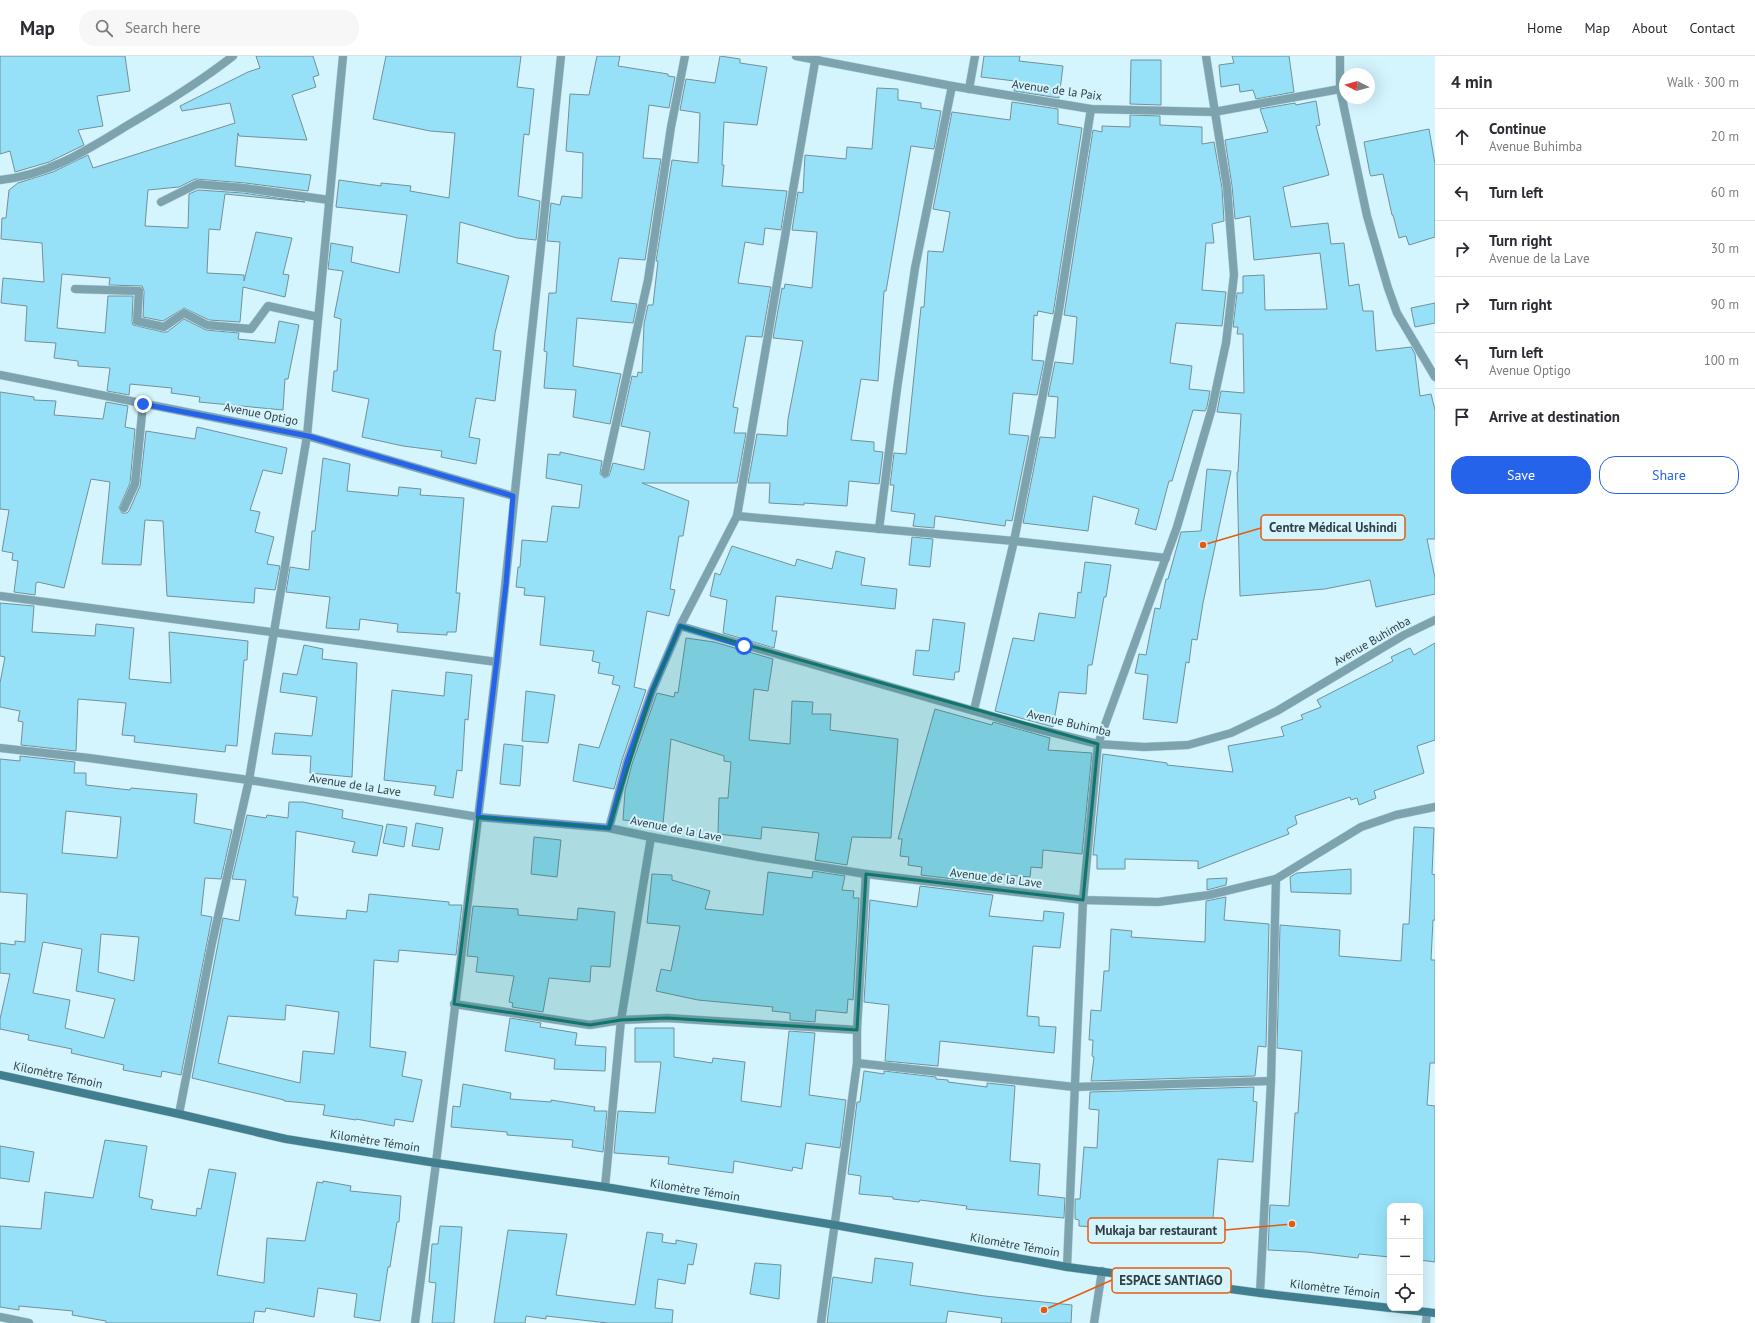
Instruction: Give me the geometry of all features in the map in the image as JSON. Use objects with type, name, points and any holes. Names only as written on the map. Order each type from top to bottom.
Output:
[{"type":"main road","name":"Kilomètre Témoin","points":[[0,1075],[286,1139],[436,1163],[605,1187],[835,1225],[1067,1267],[1260,1293],[1387,1308]]},
{"type":"main road","name":"Kilomètre Témoin","points":[[1421,1311],[1431,1312]]},
{"type":"street","points":[[0,180],[17,178],[42,172],[78,155],[171,100],[232,56]]},
{"type":"street","points":[[179,1114],[212,943],[249,780],[308,436],[343,56]]},
{"type":"street","points":[[415,1323],[497,662],[513,496],[562,56]]},
{"type":"street","points":[[605,473],[648,280],[671,127],[685,56]]},
{"type":"street","name":"Avenue de la Paix","points":[[796,56],[815,58],[952,86],[1091,109],[1214,112],[1339,89]]},
{"type":"street","points":[[969,89],[975,56]]},
{"type":"street","points":[[1067,1267],[1083,900],[1098,744],[1177,527],[1212,408],[1226,343],[1234,275],[1227,187],[1206,56]]},
{"type":"street","points":[[1340,56],[1340,68]]},
{"type":"street","points":[[609,828],[627,762],[652,691],[680,626],[737,516],[815,58]]},
{"type":"street","points":[[879,529],[897,389],[915,268],[952,86]]},
{"type":"street","points":[[1343,104],[1367,216],[1388,288],[1397,313],[1435,377]]},
{"type":"street","points":[[974,710],[1014,541],[1059,310],[1091,109]]},
{"type":"street","points":[[161,202],[197,184],[244,188],[329,200]]},
{"type":"street","points":[[75,288],[139,291],[137,321],[164,327],[184,313],[207,325],[251,329],[268,306],[318,317]]},
{"type":"street","name":"Avenue Optigo","points":[[0,375],[308,436],[513,496]]},
{"type":"street","points":[[124,508],[135,484],[143,404]]},
{"type":"street","points":[[737,516],[1014,541],[1166,558]]},
{"type":"street","points":[[0,596],[497,662]]},
{"type":"street","name":"Avenue Buhimba","points":[[680,626],[1026,726],[1098,744],[1144,747],[1188,745],[1231,733],[1277,711],[1404,635],[1435,620]]},
{"type":"street","name":"Avenue de la Lave","points":[[0,748],[89,758],[249,780],[478,817],[609,828],[651,838],[866,874],[1083,900],[1158,902],[1209,895],[1276,879],[1361,827],[1396,815],[1435,807]]},
{"type":"street","points":[[605,1187],[621,1020],[651,838]]},
{"type":"street","points":[[821,1323],[856,1063],[866,874]]},
{"type":"street","points":[[1260,1293],[1271,1081],[1276,879]]},
{"type":"street","points":[[454,1004],[590,1025],[621,1020],[667,1018],[857,1030]]},
{"type":"street","points":[[856,1063],[1074,1086],[1271,1081]]},
{"type":"street","points":[[1094,1323],[1102,1272]]},
{"type":"street","points":[[1426,1323],[1431,1312]]},
{"type":"street","points":[[0,1317],[29,1323]]},
{"type":"highlighted area","points":[[680,626],[1098,744],[1083,900],[866,874],[857,1030],[667,1018],[621,1020],[590,1025],[454,1004],[478,817],[609,828],[652,691]]},
{"type":"building","points":[[0,56],[125,56],[130,91],[97,96],[103,126],[78,130],[84,145],[49,162],[15,172],[10,151],[0,154]]},
{"type":"building","points":[[256,56],[313,56],[319,75],[313,77],[316,87],[292,95],[307,140],[239,136],[238,133],[235,166],[311,175],[308,191],[245,183],[195,179],[179,187],[148,190],[145,226],[188,228],[189,194],[198,190],[243,193],[305,202],[225,194],[220,230],[209,229],[207,273],[244,275],[244,281],[256,232],[292,238],[283,274],[289,275],[285,297],[243,287],[240,322],[209,320],[184,308],[163,321],[143,317],[144,291],[142,286],[109,285],[110,278],[62,274],[57,328],[105,333],[108,296],[133,296],[133,325],[163,332],[167,332],[184,319],[206,330],[239,333],[238,339],[275,343],[279,321],[299,325],[288,379],[285,379],[283,410],[199,402],[200,397],[171,393],[172,388],[130,384],[129,395],[107,391],[110,368],[78,366],[78,361],[54,358],[56,343],[25,341],[27,306],[1,303],[3,278],[44,282],[42,243],[1,239],[2,218],[6,218],[9,190],[18,183],[53,172],[88,155],[93,168],[235,123],[230,103],[182,111],[180,106],[248,72],[260,68]]},
{"type":"building","points":[[386,56],[521,56],[517,87],[534,89],[529,135],[524,134],[518,196],[540,201],[536,240],[517,238],[460,222],[457,263],[509,276],[495,333],[493,350],[501,351],[495,401],[476,398],[469,437],[480,439],[476,464],[441,457],[442,451],[403,446],[362,437],[369,399],[332,391],[334,371],[337,371],[341,319],[334,317],[343,271],[328,269],[331,243],[353,247],[351,262],[399,273],[407,215],[336,207],[339,180],[381,186],[381,183],[411,186],[410,191],[449,198],[455,133],[430,131],[373,119]]},
{"type":"building","points":[[597,56],[620,56],[618,66],[668,74],[668,76],[675,77],[669,108],[649,105],[643,158],[661,159],[645,260],[619,258],[611,301],[637,304],[633,323],[577,318],[573,366],[621,374],[610,424],[573,417],[576,390],[544,388],[547,352],[544,351],[549,293],[556,293],[560,242],[547,241],[551,203],[560,205],[562,196],[582,198],[583,153],[566,151],[570,94],[589,95]]},
{"type":"building","points":[[720,56],[740,59],[740,63],[767,67],[757,125],[724,122],[722,165],[724,165],[722,186],[787,191],[781,230],[765,228],[763,245],[745,242],[738,283],[771,287],[762,337],[746,336],[733,407],[738,408],[734,433],[746,433],[737,483],[642,483],[689,501],[683,536],[679,536],[670,589],[675,590],[669,616],[647,611],[634,687],[646,690],[622,760],[614,789],[573,781],[579,744],[599,748],[620,686],[612,684],[614,676],[598,673],[600,663],[592,661],[594,651],[540,645],[545,597],[524,595],[525,588],[516,587],[518,567],[520,567],[522,540],[547,542],[552,506],[579,508],[582,485],[546,478],[548,454],[560,455],[560,452],[602,461],[600,474],[604,478],[609,476],[613,463],[644,470],[650,432],[621,426],[632,376],[637,377],[638,372],[642,373],[644,324],[648,305],[653,305],[658,261],[656,261],[672,160],[698,163],[700,113],[680,110],[686,79],[715,83]]},
{"type":"building","points":[[984,56],[1020,56],[1019,61],[1063,66],[1059,98],[1014,91],[1015,81],[981,77]]},
{"type":"building","points":[[1232,56],[1289,56],[1294,92],[1256,99],[1253,90],[1240,92],[1239,84],[1221,87],[1219,65],[1234,63]]},
{"type":"building","points":[[1131,60],[1161,60],[1161,105],[1130,104]]},
{"type":"building","points":[[877,88],[898,89],[898,100],[921,103],[921,108],[941,111],[934,149],[911,146],[886,291],[884,291],[878,381],[861,379],[851,440],[874,442],[874,451],[883,452],[879,484],[849,481],[847,506],[804,503],[804,505],[769,503],[770,483],[748,483],[757,434],[787,436],[788,419],[803,341],[773,338],[782,288],[784,289],[785,284],[812,288],[817,232],[792,230],[798,192],[803,193],[805,155],[846,159],[847,147],[872,149]]},
{"type":"building","points":[[1316,101],[1320,125],[1316,126],[1329,175],[1283,187],[1291,227],[1328,223],[1331,244],[1344,243],[1349,286],[1359,284],[1363,311],[1373,311],[1376,351],[1411,347],[1415,354],[1420,396],[1431,394],[1435,410],[1435,539],[1427,539],[1435,578],[1435,594],[1376,607],[1370,580],[1325,589],[1240,596],[1237,472],[1241,414],[1217,412],[1221,391],[1244,393],[1243,334],[1237,334],[1238,327],[1233,327],[1237,293],[1243,293],[1243,276],[1264,275],[1265,310],[1327,309],[1320,253],[1254,260],[1250,216],[1235,219],[1225,140],[1268,132],[1260,109]]},
{"type":"building","points":[[1012,102],[1058,109],[1058,124],[1082,128],[1053,314],[1038,311],[1037,316],[1034,315],[1032,360],[1044,361],[1037,395],[1013,393],[1009,434],[1029,436],[1012,521],[1006,520],[1005,526],[935,516],[934,528],[913,526],[915,514],[891,511],[894,485],[890,485],[894,453],[906,454],[921,307],[924,307],[928,251],[943,252],[950,212],[933,209],[952,112],[1010,120]]},
{"type":"building","points":[[1130,115],[1160,116],[1160,125],[1202,127],[1202,144],[1214,142],[1222,188],[1224,221],[1212,224],[1214,243],[1206,243],[1202,290],[1226,292],[1222,326],[1176,323],[1170,363],[1192,366],[1189,389],[1210,391],[1207,407],[1205,411],[1193,410],[1172,481],[1169,481],[1156,530],[1135,524],[1139,509],[1093,496],[1088,531],[1023,523],[1040,437],[1055,438],[1058,397],[1048,396],[1055,362],[1073,364],[1077,317],[1064,315],[1093,130],[1102,132],[1102,126],[1130,127]]},
{"type":"building","points":[[1429,129],[1435,164],[1435,237],[1409,245],[1406,236],[1399,238],[1392,215],[1383,174],[1371,176],[1370,174],[1364,142]]},
{"type":"building","points":[[1435,303],[1435,323],[1415,327],[1411,308]]},
{"type":"building","points":[[0,392],[34,397],[34,400],[56,401],[54,415],[103,419],[106,402],[128,406],[125,427],[135,429],[130,483],[119,508],[122,513],[127,513],[129,511],[140,486],[146,431],[195,439],[197,427],[287,448],[282,474],[263,470],[250,510],[260,512],[255,532],[274,537],[267,564],[280,566],[275,590],[255,588],[254,603],[167,596],[163,521],[145,520],[141,565],[102,564],[110,482],[91,479],[64,588],[38,582],[36,583],[35,595],[14,592],[18,561],[12,560],[13,553],[2,551],[9,510],[0,509]]},
{"type":"building","points":[[323,458],[350,464],[347,491],[398,496],[399,487],[421,489],[420,495],[464,498],[456,593],[460,593],[456,632],[447,632],[447,635],[397,632],[398,624],[360,619],[359,630],[326,628],[330,597],[286,592],[290,567],[309,570],[312,531],[315,531]]},
{"type":"building","points":[[1207,469],[1231,471],[1203,603],[1197,640],[1192,639],[1189,663],[1186,662],[1177,723],[1143,719],[1148,675],[1135,673],[1139,654],[1146,655],[1155,608],[1160,609],[1166,579],[1168,579],[1181,532],[1201,531]]},
{"type":"building","points":[[912,537],[933,539],[930,567],[909,565]]},
{"type":"building","points":[[732,546],[795,566],[797,559],[832,569],[836,551],[865,558],[861,585],[897,589],[895,609],[776,596],[772,631],[777,631],[774,648],[723,633],[727,600],[710,596],[715,573],[720,575]]},
{"type":"building","points":[[1085,562],[1111,565],[1092,665],[1088,665],[1086,694],[1059,692],[1053,727],[995,711],[1013,638],[1034,641],[1039,613],[1075,618],[1078,592],[1081,593]]},
{"type":"building","points":[[0,603],[34,606],[32,632],[95,636],[96,624],[134,628],[129,679],[171,683],[169,632],[248,641],[247,660],[244,660],[237,746],[226,745],[225,752],[134,742],[135,736],[122,735],[126,703],[78,699],[76,751],[21,745],[23,722],[18,721],[20,711],[0,707],[0,683],[5,657],[0,656]]},
{"type":"building","points":[[933,619],[965,623],[959,672],[955,672],[954,680],[913,675],[916,650],[929,651]]},
{"type":"building","points":[[686,638],[714,642],[773,659],[768,691],[754,689],[749,740],[790,744],[792,701],[813,702],[812,714],[831,714],[830,730],[898,739],[891,838],[852,837],[847,865],[815,860],[819,833],[762,827],[761,839],[718,834],[719,798],[728,798],[731,762],[724,761],[724,756],[671,739],[663,824],[623,820],[625,791],[632,764],[657,693],[674,697],[675,692],[678,693]]},
{"type":"building","points":[[1435,643],[1435,740],[1417,746],[1424,773],[1374,791],[1376,798],[1359,805],[1357,798],[1351,800],[1350,797],[1295,816],[1297,824],[1287,829],[1289,834],[1198,869],[1198,861],[1125,859],[1125,869],[1097,869],[1097,855],[1093,855],[1103,754],[1167,763],[1167,765],[1233,772],[1228,746],[1284,736],[1281,727],[1303,719],[1301,715],[1321,707],[1317,700],[1393,661],[1391,657],[1410,648],[1414,655]]},
{"type":"building","points":[[304,645],[323,649],[322,659],[357,663],[352,777],[310,773],[311,756],[272,754],[275,733],[312,736],[317,697],[280,692],[283,673],[297,675]]},
{"type":"building","points":[[446,672],[472,675],[468,720],[465,719],[462,771],[457,770],[453,798],[434,795],[436,786],[384,780],[392,690],[444,696]]},
{"type":"building","points":[[526,691],[555,695],[548,743],[522,741]]},
{"type":"building","points":[[935,709],[992,725],[993,722],[1050,738],[1048,750],[1092,753],[1082,854],[1043,850],[1042,868],[1031,867],[1030,877],[996,874],[994,884],[921,875],[922,867],[908,865],[909,857],[900,856],[902,839],[898,839]]},
{"type":"building","points":[[504,744],[523,746],[520,786],[500,784]]},
{"type":"building","points":[[20,756],[75,762],[74,773],[86,773],[86,785],[130,790],[131,788],[197,794],[194,823],[232,830],[221,879],[205,878],[201,915],[212,917],[181,1075],[162,1071],[161,1077],[123,1070],[124,1065],[71,1053],[72,1049],[28,1040],[29,1035],[0,1029],[0,1019],[10,974],[0,973],[0,943],[15,945],[15,941],[25,942],[27,894],[0,892],[0,759],[20,761]],"holes":[[[66,811],[121,817],[117,858],[62,853]],[[101,934],[139,937],[134,981],[98,972]],[[43,942],[82,949],[76,991],[115,999],[104,1038],[65,1028],[70,1000],[33,993]]]},
{"type":"building","points":[[289,802],[303,802],[343,810],[342,818],[383,826],[377,856],[352,852],[355,842],[296,831],[293,897],[298,897],[295,915],[346,919],[347,910],[367,912],[369,894],[449,902],[449,905],[462,905],[456,955],[399,950],[398,962],[374,960],[370,1047],[406,1052],[402,1076],[422,1080],[413,1122],[395,1119],[394,1126],[323,1115],[325,1105],[284,1101],[192,1078],[223,918],[239,921],[246,880],[232,879],[247,815],[266,818],[267,815],[288,818]],"holes":[[[286,1005],[339,1012],[334,1054],[303,1051],[300,1083],[218,1063],[228,1016],[285,1020]]]},
{"type":"building","points":[[416,823],[443,828],[439,850],[412,846]]},
{"type":"building","points":[[387,824],[407,827],[404,847],[383,843]]},
{"type":"building","points":[[1414,827],[1434,828],[1432,874],[1435,875],[1435,920],[1433,920],[1431,960],[1435,960],[1435,1063],[1430,1063],[1427,1105],[1435,1106],[1435,1262],[1423,1260],[1423,1203],[1387,1203],[1387,1257],[1359,1254],[1358,1258],[1307,1252],[1268,1250],[1270,1205],[1289,1206],[1295,1113],[1298,1113],[1302,1051],[1277,1048],[1280,925],[1340,930],[1339,956],[1401,961],[1403,924],[1409,924]]},
{"type":"building","points":[[534,837],[561,840],[557,877],[531,874]]},
{"type":"building","points":[[1351,869],[1351,894],[1291,892],[1290,877],[1297,873]]},
{"type":"building","points":[[813,871],[845,876],[842,890],[854,891],[853,898],[859,898],[853,1000],[848,999],[847,1013],[816,1010],[815,1022],[790,1020],[790,1013],[772,1011],[773,1007],[698,1000],[656,991],[661,969],[671,971],[680,926],[647,923],[652,874],[672,875],[672,880],[710,891],[705,909],[763,915],[768,872],[812,878]]},
{"type":"building","points":[[1227,878],[1226,885],[1207,890],[1207,879]]},
{"type":"building","points":[[920,886],[993,895],[989,916],[1043,921],[1044,911],[1064,913],[1060,948],[1033,946],[1027,1016],[1039,1017],[1039,1026],[1056,1027],[1054,1053],[940,1041],[938,1066],[885,1061],[889,1005],[864,1002],[870,900],[917,907]]},
{"type":"building","points":[[1226,897],[1224,920],[1269,924],[1266,1047],[1258,1046],[1255,1076],[1091,1081],[1094,1057],[1092,1056],[1093,1040],[1089,1040],[1091,1010],[1101,1011],[1104,971],[1109,971],[1111,929],[1132,931],[1131,937],[1205,942],[1206,901]]},
{"type":"building","points":[[473,906],[518,909],[518,915],[577,920],[578,908],[615,912],[610,967],[591,966],[590,982],[549,978],[543,1012],[512,1007],[513,1003],[509,1002],[514,976],[476,972],[478,957],[467,956]]},
{"type":"building","points":[[510,1018],[541,1023],[540,1027],[577,1033],[575,1045],[606,1047],[605,1071],[554,1069],[555,1059],[505,1051]]},
{"type":"building","points":[[635,1028],[674,1028],[674,1057],[712,1063],[713,1058],[745,1062],[741,1101],[781,1107],[789,1031],[815,1033],[809,1095],[846,1100],[840,1148],[806,1143],[802,1169],[793,1167],[792,1171],[734,1161],[733,1173],[668,1164],[669,1157],[614,1153],[618,1111],[655,1113],[661,1062],[635,1062]]},
{"type":"building","points":[[864,1071],[884,1074],[884,1071],[936,1077],[936,1079],[948,1080],[948,1082],[987,1087],[987,1083],[1015,1086],[1010,1161],[1040,1164],[1038,1195],[1065,1198],[1064,1218],[966,1209],[967,1206],[920,1200],[919,1202],[893,1199],[893,1197],[859,1194],[861,1176],[848,1174],[857,1102],[860,1102]]},
{"type":"building","points":[[463,1084],[511,1093],[510,1099],[551,1102],[551,1100],[595,1107],[594,1111],[607,1111],[603,1152],[572,1147],[573,1140],[507,1135],[507,1132],[451,1127],[453,1106],[460,1107]]},
{"type":"building","points":[[1254,1087],[1253,1101],[1257,1102],[1253,1162],[1218,1159],[1211,1241],[1151,1238],[1151,1231],[1079,1226],[1079,1220],[1075,1219],[1075,1199],[1080,1199],[1084,1147],[1097,1148],[1099,1110],[1089,1109],[1090,1092]]},
{"type":"building","points":[[105,1140],[147,1146],[139,1197],[153,1200],[151,1209],[196,1216],[197,1208],[201,1209],[209,1169],[236,1173],[217,1275],[264,1283],[267,1238],[305,1241],[317,1182],[323,1183],[323,1181],[351,1186],[350,1191],[401,1196],[399,1222],[397,1222],[390,1267],[388,1267],[380,1321],[354,1317],[357,1294],[318,1288],[314,1317],[266,1308],[265,1312],[255,1311],[253,1323],[106,1323],[106,1321],[72,1315],[73,1311],[19,1306],[19,1310],[0,1307],[0,1226],[41,1229],[45,1192],[93,1198]]},
{"type":"building","points":[[0,1146],[34,1152],[29,1182],[0,1178]]},
{"type":"building","points":[[440,1226],[462,1227],[454,1323],[432,1323],[436,1283],[429,1282],[432,1244],[438,1244]]},
{"type":"building","points":[[508,1230],[567,1234],[556,1295],[635,1305],[647,1232],[663,1234],[662,1242],[676,1244],[676,1240],[697,1244],[693,1265],[688,1264],[685,1284],[658,1279],[655,1308],[673,1310],[672,1323],[608,1323],[546,1316],[546,1319],[526,1316],[525,1323],[494,1323]]},
{"type":"building","points":[[875,1258],[913,1263],[910,1285],[985,1296],[1072,1305],[1071,1323],[1001,1323],[1002,1318],[948,1311],[946,1323],[827,1323],[833,1277],[872,1283]]},
{"type":"building","points":[[755,1263],[781,1265],[779,1299],[750,1294]]},
{"type":"place","name":"Centre Médical Ushindi","points":[[1203,545]]},
{"type":"place","name":"Mukaja bar restaurant","points":[[1292,1224]]},
{"type":"place","name":"ESPACE SANTIAGO","points":[[1044,1310]]},
{"type":"route","points":[[143,404],[308,436],[513,496],[506,584],[478,817],[609,828],[627,762],[652,691],[680,626],[744,646]]}]
